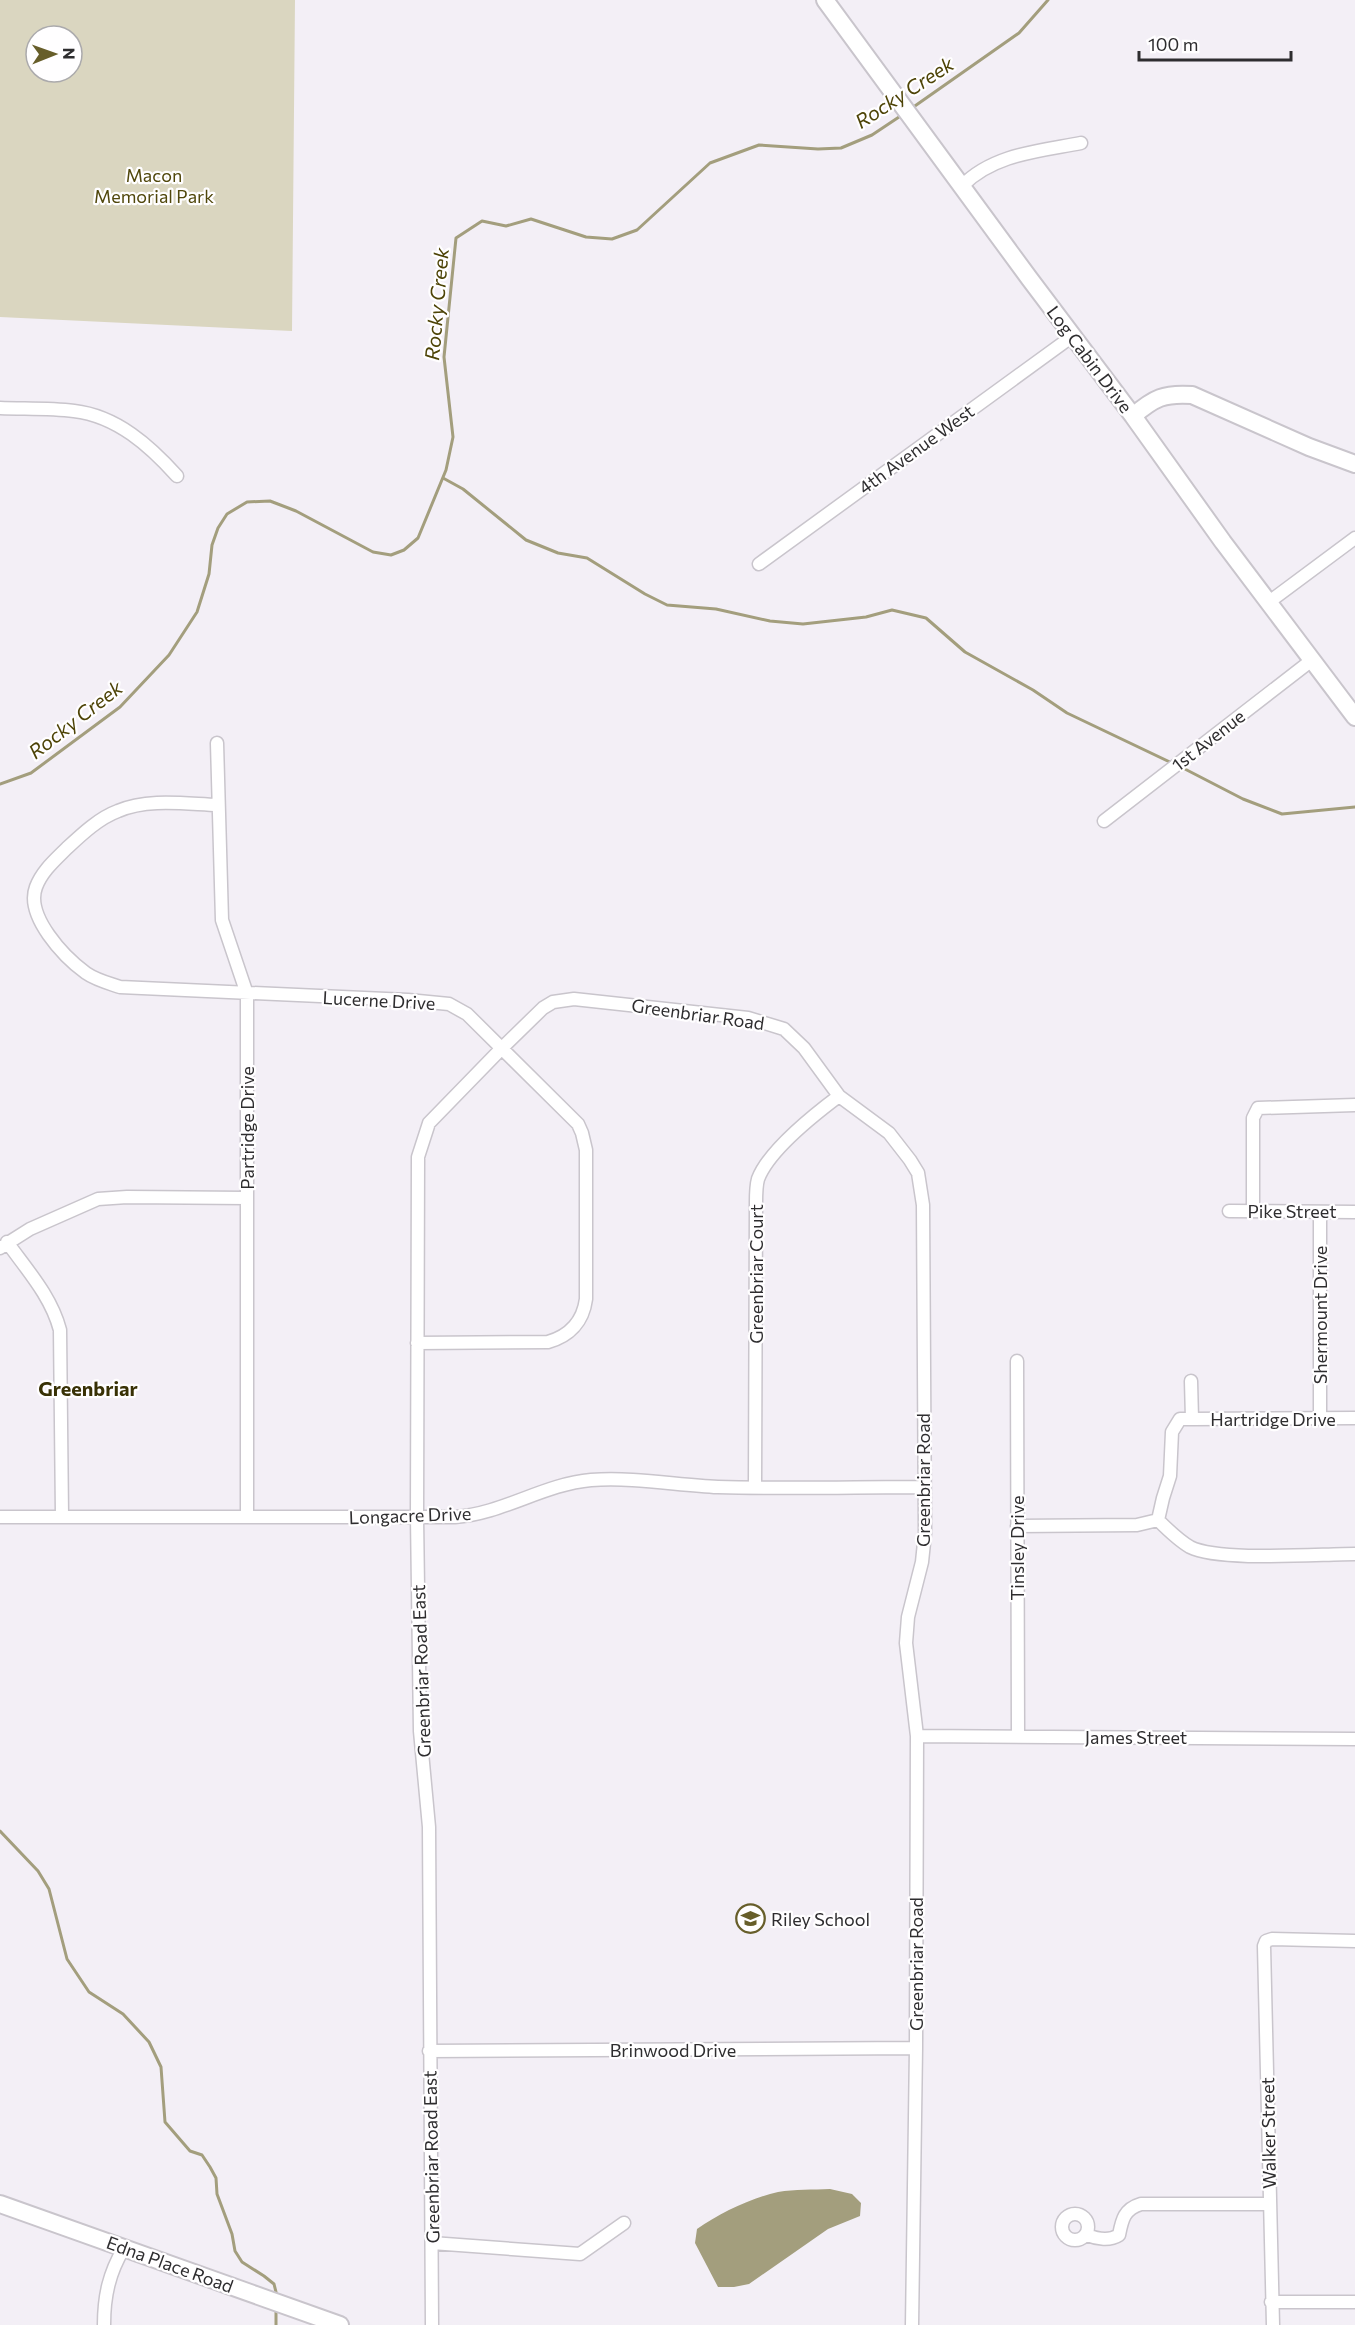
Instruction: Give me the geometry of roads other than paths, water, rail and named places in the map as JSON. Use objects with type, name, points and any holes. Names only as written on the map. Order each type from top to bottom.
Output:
[{"type":"street","name":"Log Cabin Drive","points":[[825,0],[1029,278],[1074,335],[1223,542],[1355,717]]},
{"type":"street","points":[[962,186],[977,173],[1004,159],[1081,143]]},
{"type":"street","name":"4th Avenue West","points":[[759,564],[1074,335]]},
{"type":"street","points":[[1133,416],[1145,405],[1161,396],[1192,395],[1355,465]]},
{"type":"street","points":[[0,408],[74,411],[107,421],[126,429],[162,459],[177,476]]},
{"type":"street","points":[[1269,602],[1355,538]]},
{"type":"street","name":"1st Avenue","points":[[1104,821],[1312,660]]},
{"type":"street","name":"Partridge Drive","points":[[217,743],[222,920],[247,994],[247,1517]]},
{"type":"street","name":"Lucerne Drive","points":[[218,805],[144,805],[120,810],[103,818],[43,873],[35,889],[34,909],[41,926],[85,972],[120,987],[408,1000],[449,1004],[467,1014],[578,1124],[582,1133],[586,1150],[585,1309],[572,1329],[559,1339],[548,1342],[417,1343]]},
{"type":"street","name":"Greenbriar Road","points":[[501,1049],[543,1008],[561,999],[748,1018],[784,1029],[804,1048],[839,1096],[889,1133],[918,1173],[923,1205],[925,1533],[922,1562],[908,1617],[906,1643],[917,1736],[912,2325]]},
{"type":"street","name":"Greenbriar Road East","points":[[432,2325],[429,1827],[420,1731],[417,1517],[418,1157],[429,1123],[501,1049]]},
{"type":"street","name":"Greenbriar Court","points":[[756,1487],[756,1203],[759,1178],[777,1152],[793,1135],[817,1112],[839,1096]]},
{"type":"street","points":[[1253,1211],[1255,1112],[1263,1107],[1355,1105]]},
{"type":"street","points":[[62,1516],[60,1329],[48,1300],[4,1245],[47,1221],[98,1199],[127,1197],[247,1198]]},
{"type":"street","name":"Pike Street","points":[[1229,1211],[1355,1212]]},
{"type":"street","name":"Shermount Drive","points":[[1320,1212],[1320,1419]]},
{"type":"street","name":"Tinsley Drive","points":[[1017,1360],[1018,1736]]},
{"type":"street","points":[[1158,1521],[1170,1476],[1172,1432],[1180,1419],[1192,1419],[1191,1381]]},
{"type":"street","name":"Hartridge Drive","points":[[1192,1419],[1355,1418]]},
{"type":"street","name":"Longacre Drive","points":[[0,1517],[471,1516],[550,1489],[587,1480],[608,1479],[693,1486],[923,1487]]},
{"type":"street","points":[[1017,1527],[1137,1525],[1158,1521],[1190,1546],[1204,1552],[1247,1555],[1355,1554]]},
{"type":"street","name":"James Street","points":[[917,1736],[1355,1739]]},
{"type":"street","name":"Walker Street","points":[[1273,2325],[1264,1946],[1266,1941],[1272,1940],[1355,1941]]},
{"type":"street","name":"Brinwood Drive","points":[[429,2051],[916,2048]]},
{"type":"street","name":"Edna Place Road","points":[[0,2204],[340,2325]]},
{"type":"street","points":[[1087,2235],[1096,2238],[1116,2238],[1119,2235],[1125,2213],[1131,2206],[1141,2204],[1270,2204]]},
{"type":"street","points":[[432,2242],[580,2254],[624,2223]]},
{"type":"street","points":[[104,2325],[106,2288],[124,2248]]},
{"type":"street","points":[[1271,2302],[1355,2302]]},
{"type":"waterway","name":"Rocky Creek","points":[[912,108],[1019,33],[1048,0]]},
{"type":"waterway","name":"Rocky Creek","points":[[0,784],[31,773],[120,707],[169,655],[197,612],[209,574],[212,545],[218,528],[227,514],[247,502],[270,501],[296,511],[373,552],[391,555],[404,550],[418,538],[446,470],[453,437],[444,357],[456,238],[482,221],[506,226],[531,219],[586,237],[612,239],[637,230],[710,163],[759,145],[818,149],[841,148],[872,135],[902,115]]},
{"type":"waterway","points":[[443,478],[463,489],[526,540],[558,553],[587,558],[667,605],[716,609],[770,621],[803,624],[866,617],[892,610],[926,618],[965,652],[1033,690],[1067,713],[1172,763]]},
{"type":"waterway","points":[[1181,767],[1243,799],[1282,814],[1355,807]]},
{"type":"waterway","points":[[0,1831],[38,1871],[49,1889],[67,1959],[89,1992],[123,2014],[149,2042],[161,2067],[165,2122],[190,2151],[202,2155],[210,2167],[216,2178],[217,2194],[232,2234],[235,2251],[242,2262],[274,2284],[277,2296]]},
{"type":"waterway","points":[[276,2309],[276,2325]]},
{"type":"place","name":"Riley School","points":[[750,1919]]},
{"type":"district","name":"Greenbriar","points":[[88,1388]]},
{"type":"park label","name":"Macon Memorial Park","points":[[154,186]]}]
